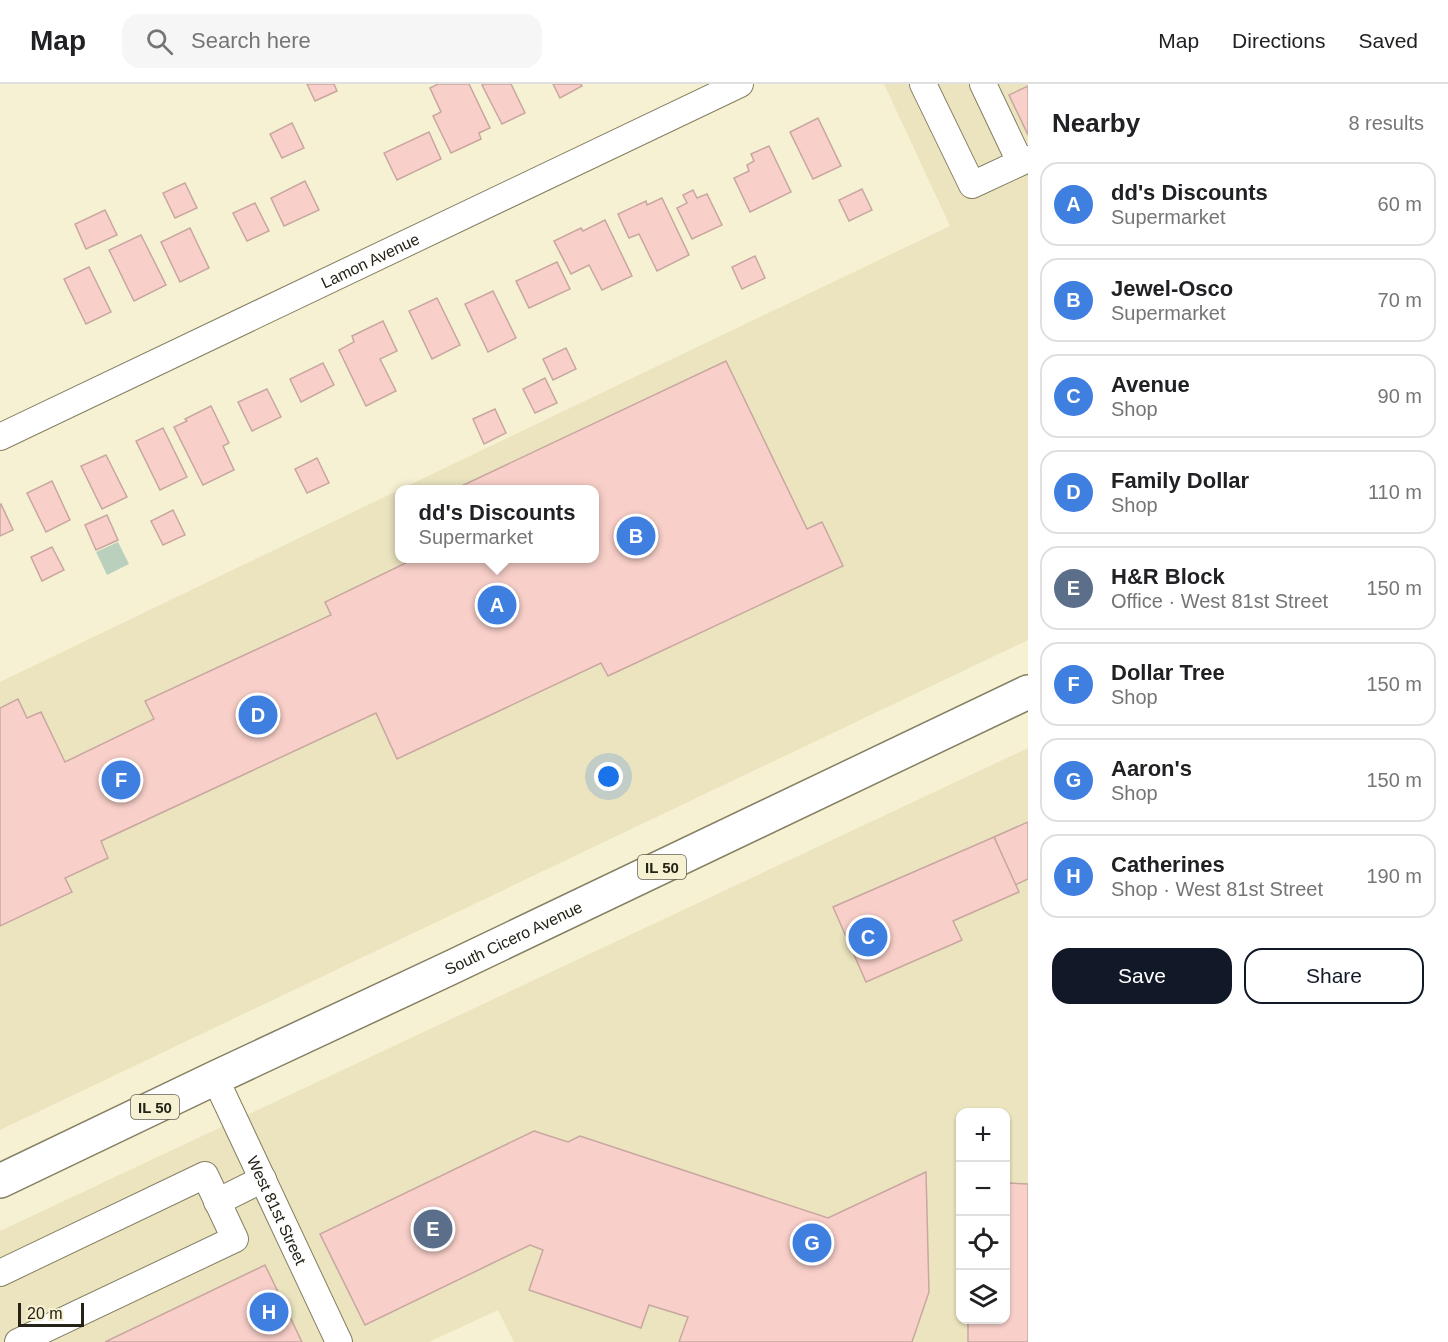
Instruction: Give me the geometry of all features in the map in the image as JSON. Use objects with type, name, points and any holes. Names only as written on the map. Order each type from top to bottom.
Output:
[{"type":"main road","name":"South Cicero Avenue","points":[[0,1181],[1028,693]]},
{"type":"street","name":"Lamon Avenue","points":[[0,436],[740,84]]},
{"type":"street","points":[[923,84],[972,185],[1024,161],[983,84]]},
{"type":"street","name":"West 81st Street","points":[[215,1078],[339,1342]]},
{"type":"street","points":[[0,1273],[205,1175],[235,1239],[18,1342]]},
{"type":"street","points":[[217,1202],[263,1179]]},
{"type":"shaded area","points":[[884,84],[1028,84],[1028,640],[0,1130],[0,682],[395,492],[395,563],[599,563],[599,485],[409,485],[950,226]]},
{"type":"shaded area","points":[[1028,748],[1028,1342],[514,1342],[498,1310],[429,1342],[0,1342],[0,1231]]},
{"type":"green space","points":[[118,542],[129,564],[107,575],[96,552]]},
{"type":"building","points":[[307,84],[334,84],[337,91],[315,101]]},
{"type":"building","points":[[438,84],[469,84],[490,128],[479,133],[481,139],[451,153],[433,116],[441,112],[430,88]]},
{"type":"building","points":[[511,84],[525,113],[502,124],[482,85]]},
{"type":"building","points":[[553,84],[581,84],[582,86],[560,98]]},
{"type":"building","points":[[1028,86],[1028,135],[1009,95]]},
{"type":"building","points":[[818,118],[841,166],[813,179],[790,132]]},
{"type":"building","points":[[292,123],[304,148],[282,158],[270,134]]},
{"type":"building","points":[[429,132],[441,159],[397,180],[384,153]]},
{"type":"building","points":[[769,146],[791,192],[750,212],[734,178],[749,171],[747,165],[754,161],[751,154]]},
{"type":"building","points":[[305,181],[319,210],[284,226],[271,198]]},
{"type":"building","points":[[185,183],[197,208],[175,218],[163,193]]},
{"type":"building","points":[[862,189],[872,210],[849,221],[839,200]]},
{"type":"building","points":[[693,190],[697,198],[707,194],[722,225],[692,239],[677,208],[687,203],[683,195]]},
{"type":"building","points":[[662,198],[689,255],[657,271],[639,234],[629,238],[618,214],[646,201],[647,205]]},
{"type":"building","points":[[255,203],[269,231],[247,241],[233,213]]},
{"type":"building","points":[[105,210],[117,235],[86,249],[75,224]]},
{"type":"building","points":[[605,220],[632,276],[602,290],[589,265],[571,274],[554,241]]},
{"type":"building","points":[[190,228],[209,268],[180,282],[161,242]]},
{"type":"building","points":[[141,235],[166,285],[134,301],[109,250]]},
{"type":"building","points":[[755,256],[765,278],[742,289],[732,267]]},
{"type":"building","points":[[557,262],[570,289],[529,308],[516,281]]},
{"type":"building","points":[[89,267],[111,312],[86,324],[64,279]]},
{"type":"building","points":[[493,291],[516,338],[488,352],[465,304]]},
{"type":"building","points":[[437,298],[460,345],[432,359],[409,311]]},
{"type":"building","points":[[383,321],[397,351],[380,359],[396,391],[366,406],[339,350],[354,342],[352,336]]},
{"type":"building","points":[[566,348],[576,369],[553,380],[543,359]]},
{"type":"building","points":[[726,361],[807,529],[822,522],[843,566],[608,676],[601,663],[397,759],[376,713],[101,841],[108,858],[65,878],[72,892],[0,926],[0,708],[18,699],[27,718],[41,712],[65,762],[154,719],[145,701],[331,615],[325,602],[406,563],[599,563],[599,485],[464,485]]},
{"type":"building","points":[[323,363],[334,385],[301,402],[290,379]]},
{"type":"building","points":[[545,378],[557,403],[535,413],[523,389]]},
{"type":"building","points":[[267,389],[281,417],[252,431],[238,402]]},
{"type":"building","points":[[211,406],[229,443],[223,446],[234,470],[203,485],[174,427]]},
{"type":"building","points":[[495,409],[506,433],[484,444],[473,419]]},
{"type":"building","points":[[163,428],[187,477],[160,490],[136,441]]},
{"type":"building","points":[[106,455],[127,497],[102,509],[81,466]]},
{"type":"building","points":[[317,458],[329,483],[307,493],[295,469]]},
{"type":"building","points":[[52,481],[70,520],[46,532],[27,493]]},
{"type":"building","points":[[0,505],[13,530],[0,536]]},
{"type":"building","points":[[173,510],[185,535],[163,545],[151,521]]},
{"type":"building","points":[[107,515],[118,540],[96,550],[85,525]]},
{"type":"building","points":[[52,547],[64,570],[42,581],[31,557]]},
{"type":"building","points":[[1028,822],[1028,879],[1015,885],[994,837]]},
{"type":"building","points":[[994,837],[1019,892],[953,921],[962,940],[866,982],[833,907]]},
{"type":"building","points":[[534,1131],[568,1142],[580,1136],[828,1218],[926,1172],[929,1292],[912,1342],[679,1342],[688,1317],[649,1305],[641,1328],[529,1290],[543,1250],[530,1245],[365,1325],[320,1234]]},
{"type":"building","points":[[1010,1183],[1028,1184],[1028,1342],[968,1342],[968,1324],[1010,1324]]},
{"type":"building","points":[[265,1265],[302,1342],[105,1342]]},
{"type":"place","name":"Jewel-Osco","points":[[636,536]]},
{"type":"place","name":"dd's Discounts","points":[[497,605]]},
{"type":"place","name":"Family Dollar","points":[[258,715]]},
{"type":"place","name":"Dollar Tree","points":[[121,780]]},
{"type":"place","name":"Avenue","points":[[868,937]]},
{"type":"place","name":"H&R Block","points":[[433,1229]]},
{"type":"place","name":"Aaron's","points":[[812,1243]]},
{"type":"place","name":"Catherines","points":[[269,1312]]}]
